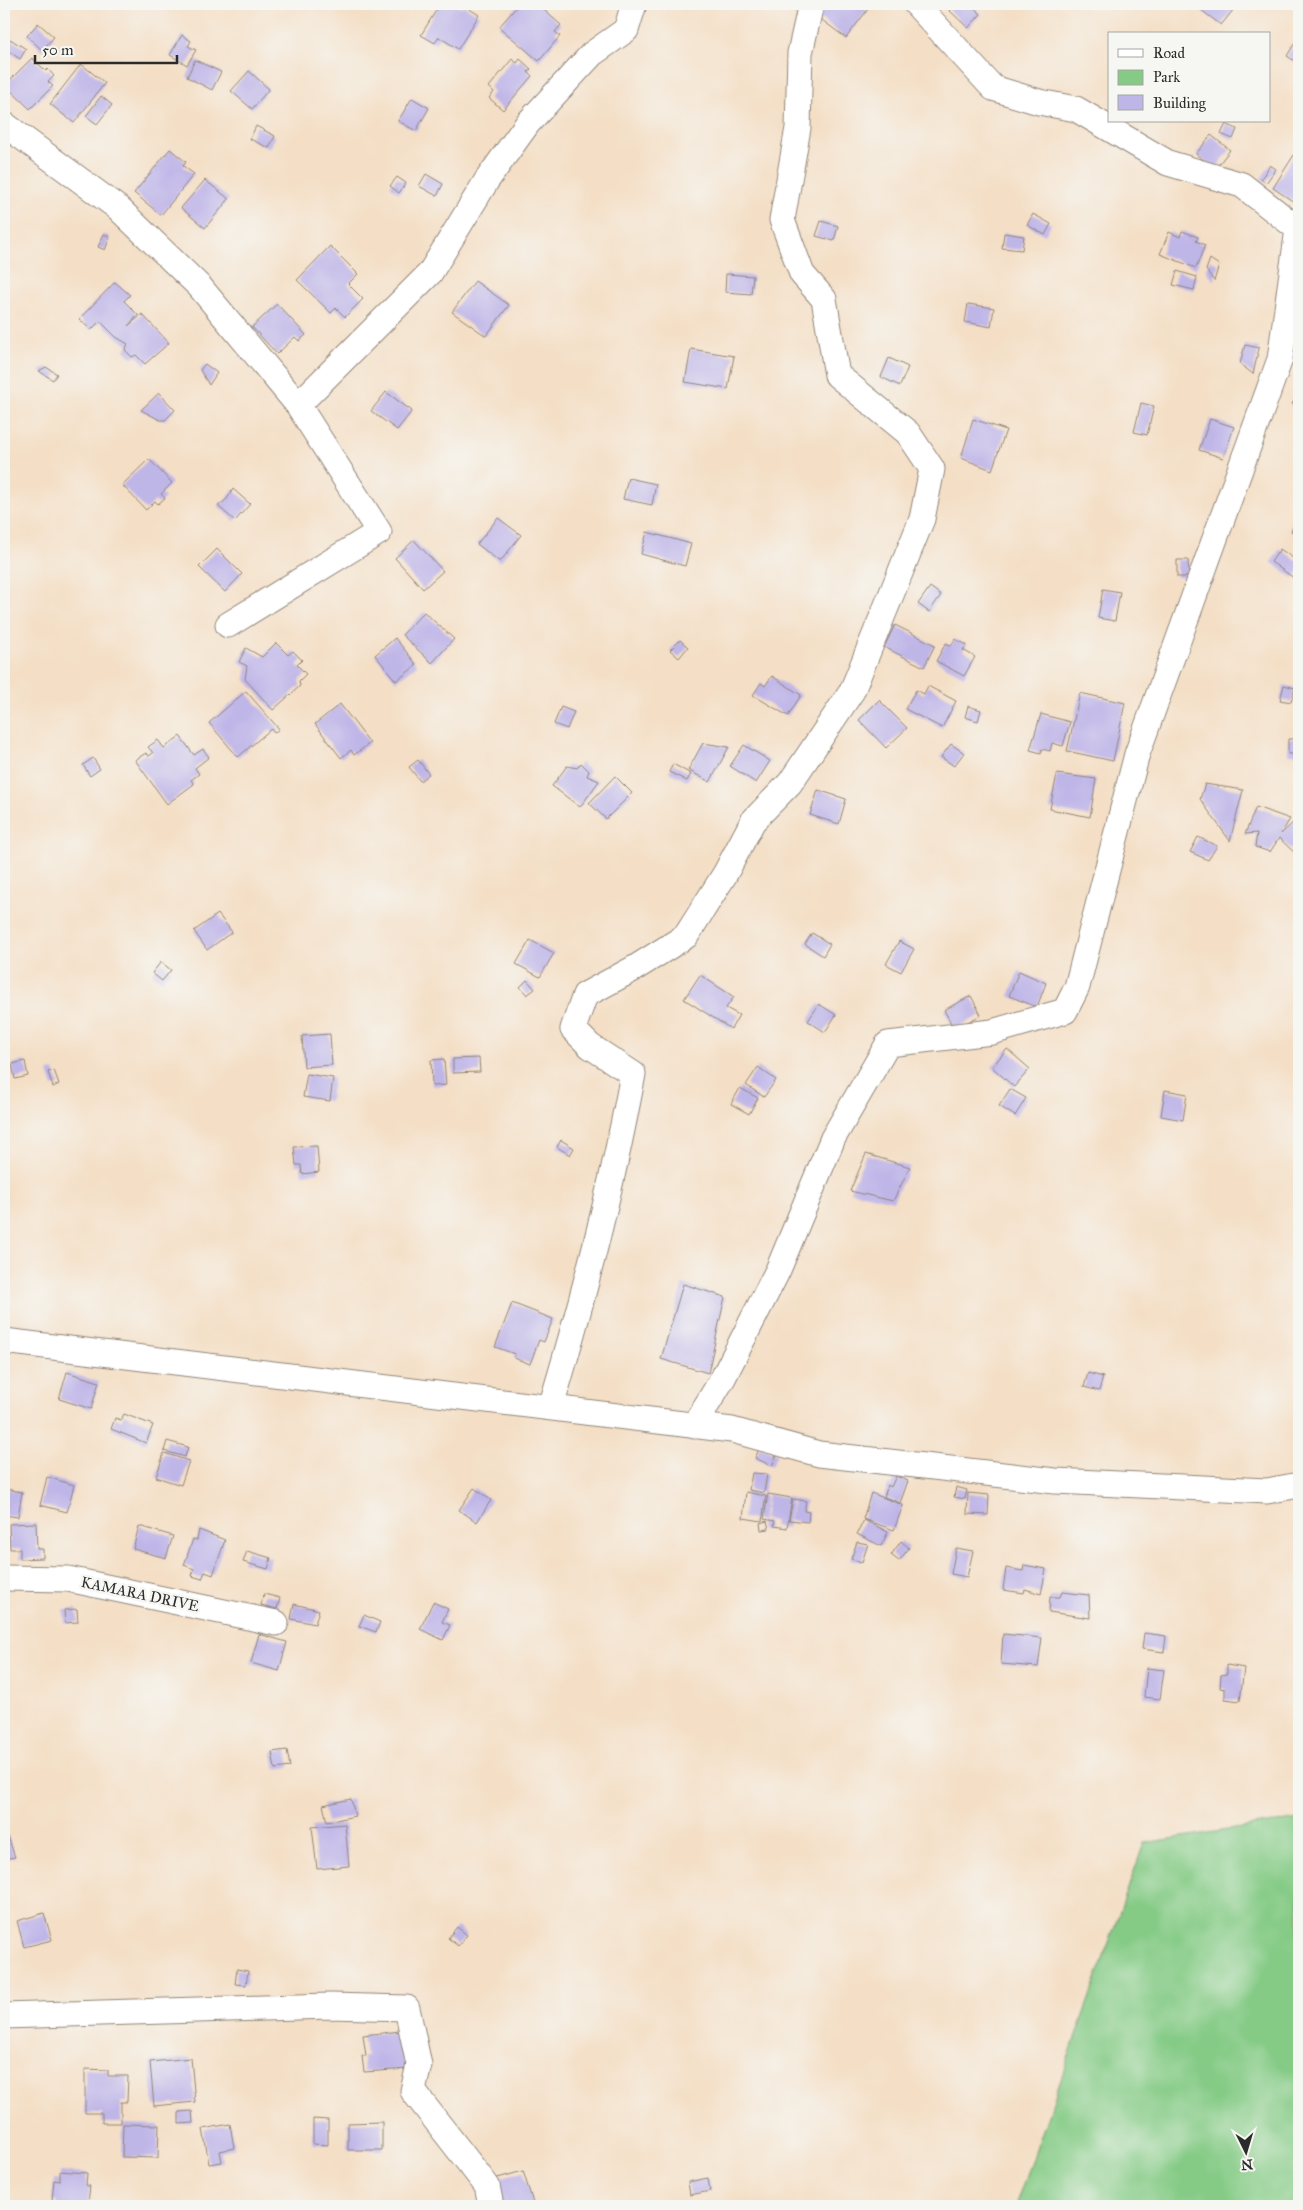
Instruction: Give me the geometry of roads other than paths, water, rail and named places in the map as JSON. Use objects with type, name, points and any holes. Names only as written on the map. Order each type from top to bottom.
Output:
[{"type":"street","points":[[298,405],[430,273],[487,180],[528,123],[592,54],[626,30],[634,4]]},
{"type":"street","points":[[551,1407],[588,1282],[617,1161],[633,1074],[590,1046],[573,1030],[585,996],[686,936],[725,874],[753,821],[790,783],[847,699],[852,691],[922,519],[932,469],[908,433],[837,375],[824,299],[802,274],[782,220],[798,128],[800,53],[811,4]]},
{"type":"street","points":[[694,1426],[723,1378],[778,1270],[833,1138],[888,1044],[992,1032],[1065,1011],[1077,987],[1137,754],[1280,359],[1298,229],[1242,185],[1168,163],[1076,109],[1039,102],[993,88],[916,4]]},
{"type":"street","points":[[4,124],[118,208],[200,287],[298,405],[379,532],[228,625]]},
{"type":"street","points":[[4,1341],[732,1430],[819,1454],[1055,1481],[1267,1490],[1299,1485]]},
{"type":"street","name":"KAMARA DRIVE","points":[[4,1578],[68,1579],[276,1623]]},
{"type":"street","points":[[4,2016],[330,2006],[407,2008],[419,2065],[413,2091],[487,2186],[491,2206]]}]
